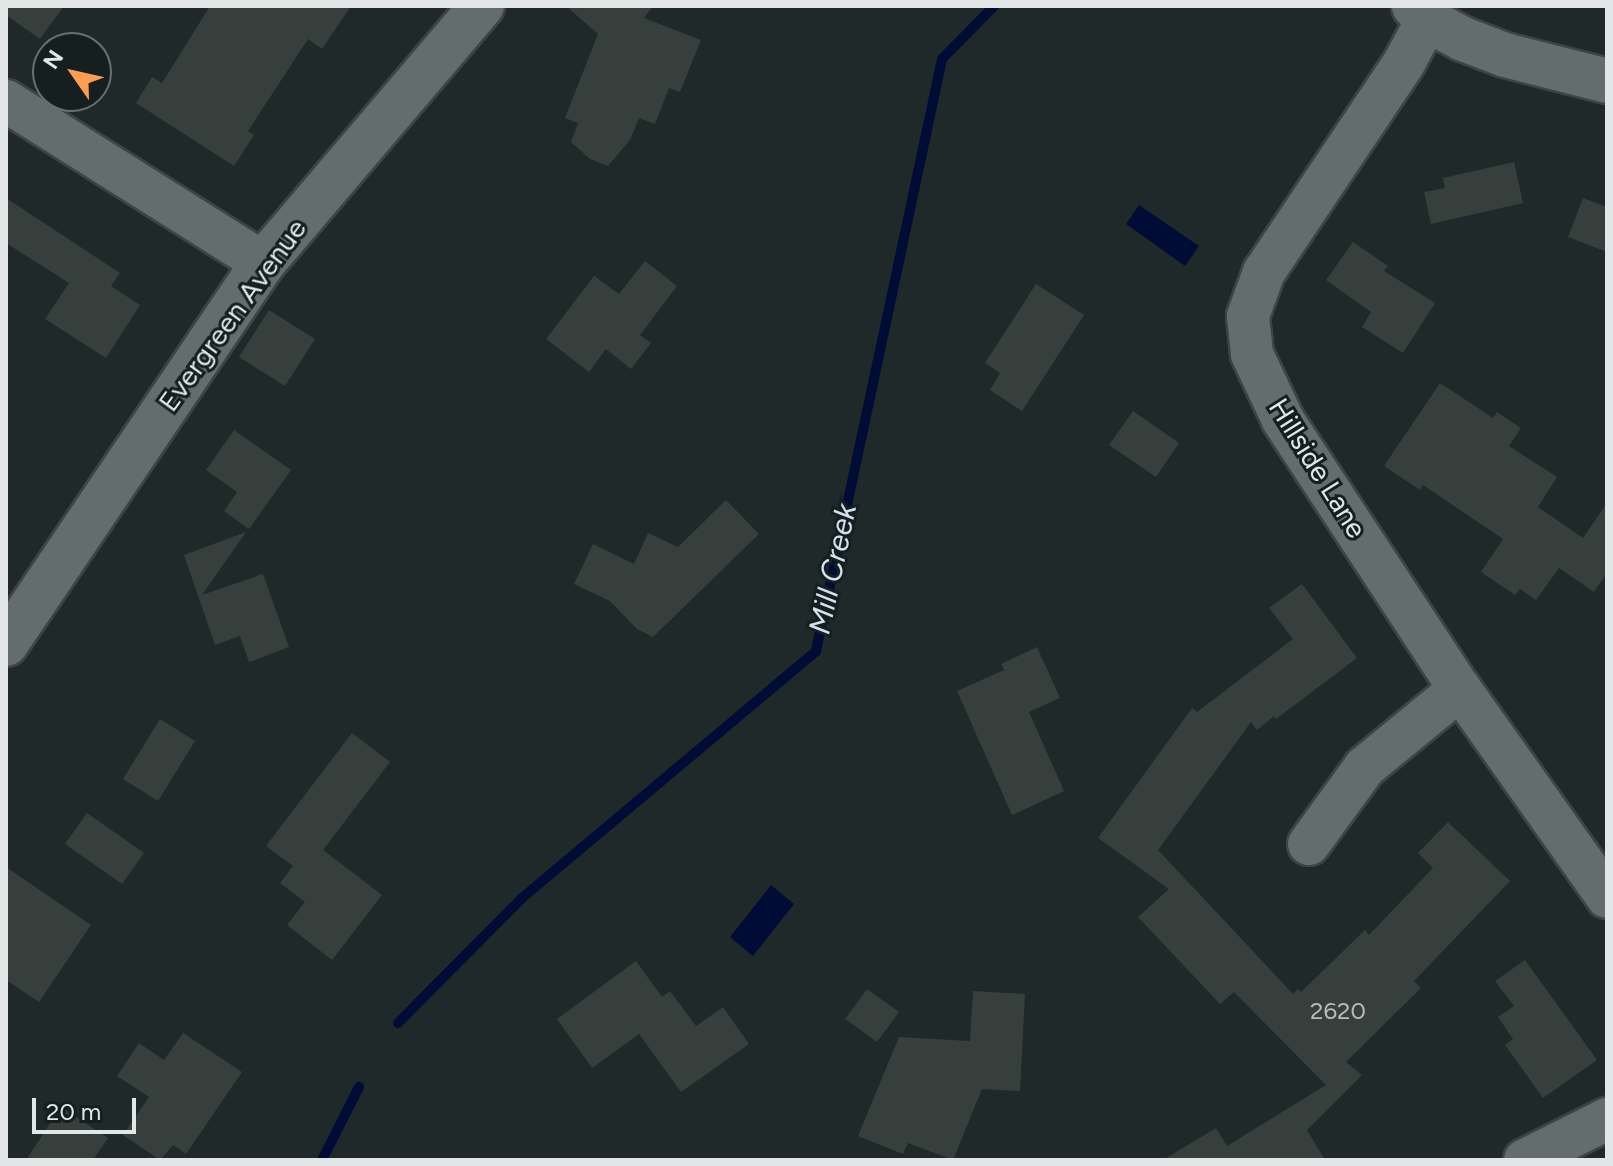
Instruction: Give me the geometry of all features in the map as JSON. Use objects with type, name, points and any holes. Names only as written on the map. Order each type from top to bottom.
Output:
[{"type":"street","name":"Evergreen Avenue","points":[[6,644],[263,263],[482,6]]},
{"type":"street","points":[[1421,13],[1505,55],[1607,81]]},
{"type":"street","name":"Hillside Lane","points":[[1421,13],[1404,63],[1264,272],[1248,316],[1252,354],[1283,420],[1460,689],[1607,897]]},
{"type":"street","points":[[6,101],[263,263]]},
{"type":"street","points":[[1309,844],[1365,767],[1460,689]]},
{"type":"street","points":[[1525,1160],[1607,1119]]},
{"type":"water","points":[[1139,205],[1199,246],[1185,266],[1126,224]]},
{"type":"water","points":[[771,885],[794,904],[753,956],[730,937]]},
{"type":"building","points":[[6,6],[64,6],[45,32],[32,33],[6,15]]},
{"type":"building","points":[[210,6],[351,6],[322,49],[308,39],[248,131],[254,135],[234,166],[136,103],[152,77],[162,83]]},
{"type":"building","points":[[566,6],[653,6],[644,18],[701,40],[680,92],[669,88],[655,124],[639,118],[630,140],[608,166],[590,159],[571,142],[578,123],[565,118],[598,34]]},
{"type":"building","points":[[1514,162],[1523,203],[1431,224],[1424,192],[1445,188],[1443,178]]},
{"type":"building","points":[[6,198],[120,273],[111,286],[140,305],[106,358],[45,319],[69,283],[6,243]]},
{"type":"building","points":[[1583,198],[1607,207],[1607,252],[1568,237]]},
{"type":"building","points":[[1353,242],[1388,266],[1384,271],[1435,303],[1403,353],[1362,327],[1371,312],[1326,280]]},
{"type":"building","points":[[645,261],[677,286],[640,335],[651,343],[631,369],[606,349],[589,372],[546,339],[594,276],[619,294]]},
{"type":"building","points":[[1036,284],[1084,315],[1022,411],[990,390],[1000,373],[985,363]]},
{"type":"building","points":[[269,310],[315,339],[285,386],[239,357]]},
{"type":"building","points":[[1440,383],[1493,418],[1497,412],[1521,428],[1509,446],[1557,477],[1538,507],[1583,538],[1607,503],[1607,573],[1594,592],[1559,568],[1536,600],[1520,589],[1515,595],[1481,572],[1503,539],[1423,485],[1420,490],[1384,466]]},
{"type":"building","points":[[1133,411],[1179,443],[1156,477],[1109,445]]},
{"type":"building","points":[[234,430],[291,470],[249,529],[224,511],[237,492],[206,470]]},
{"type":"building","points":[[726,500],[759,534],[653,637],[637,629],[610,601],[574,584],[593,544],[634,564],[648,533],[678,547]]},
{"type":"building","points":[[246,532],[202,595],[263,574],[289,647],[249,662],[240,636],[215,645],[184,555]]},
{"type":"building","points":[[1302,584],[1357,658],[1276,719],[1274,716],[1257,730],[1251,722],[1158,850],[1293,994],[1298,989],[1301,992],[1365,930],[1369,935],[1433,868],[1418,853],[1448,822],[1510,881],[1414,981],[1421,988],[1346,1062],[1362,1075],[1307,1130],[1325,1160],[1163,1160],[1216,1128],[1227,1146],[1326,1085],[1234,992],[1220,1004],[1138,917],[1169,889],[1098,838],[1192,708],[1197,712],[1293,639],[1269,608]]},
{"type":"building","points":[[1037,647],[1060,698],[1029,712],[1064,791],[1012,815],[957,691],[1004,670],[1001,664]]},
{"type":"building","points":[[160,719],[195,741],[158,801],[123,779]]},
{"type":"building","points":[[352,733],[390,762],[323,850],[382,895],[332,960],[287,925],[305,902],[280,883],[293,866],[266,846]]},
{"type":"building","points":[[87,813],[144,853],[122,884],[65,844]]},
{"type":"building","points":[[6,867],[91,925],[39,1002],[6,980]]},
{"type":"building","points":[[1525,960],[1597,1060],[1543,1098],[1505,1045],[1513,1039],[1498,1017],[1514,1006],[1495,981]]},
{"type":"building","points":[[636,961],[662,997],[670,991],[696,1026],[723,1007],[749,1044],[681,1092],[639,1034],[592,1068],[557,1019]]},
{"type":"building","points":[[867,989],[899,1012],[877,1042],[845,1019]]},
{"type":"building","points":[[973,991],[1025,994],[1020,1091],[982,1089],[953,1160],[908,1143],[903,1154],[858,1136],[899,1037],[970,1041]]},
{"type":"building","points":[[183,1033],[242,1072],[186,1154],[173,1145],[160,1160],[123,1135],[149,1097],[117,1076],[139,1043],[164,1060]]},
{"type":"building","points":[[61,1107],[108,1138],[93,1160],[26,1160]]},
{"type":"waterway","name":"Mill Creek","points":[[398,1023],[522,898],[816,651],[942,59],[994,6]]},
{"type":"waterway","name":"Mill Creek","points":[[322,1160],[359,1087]]}]
